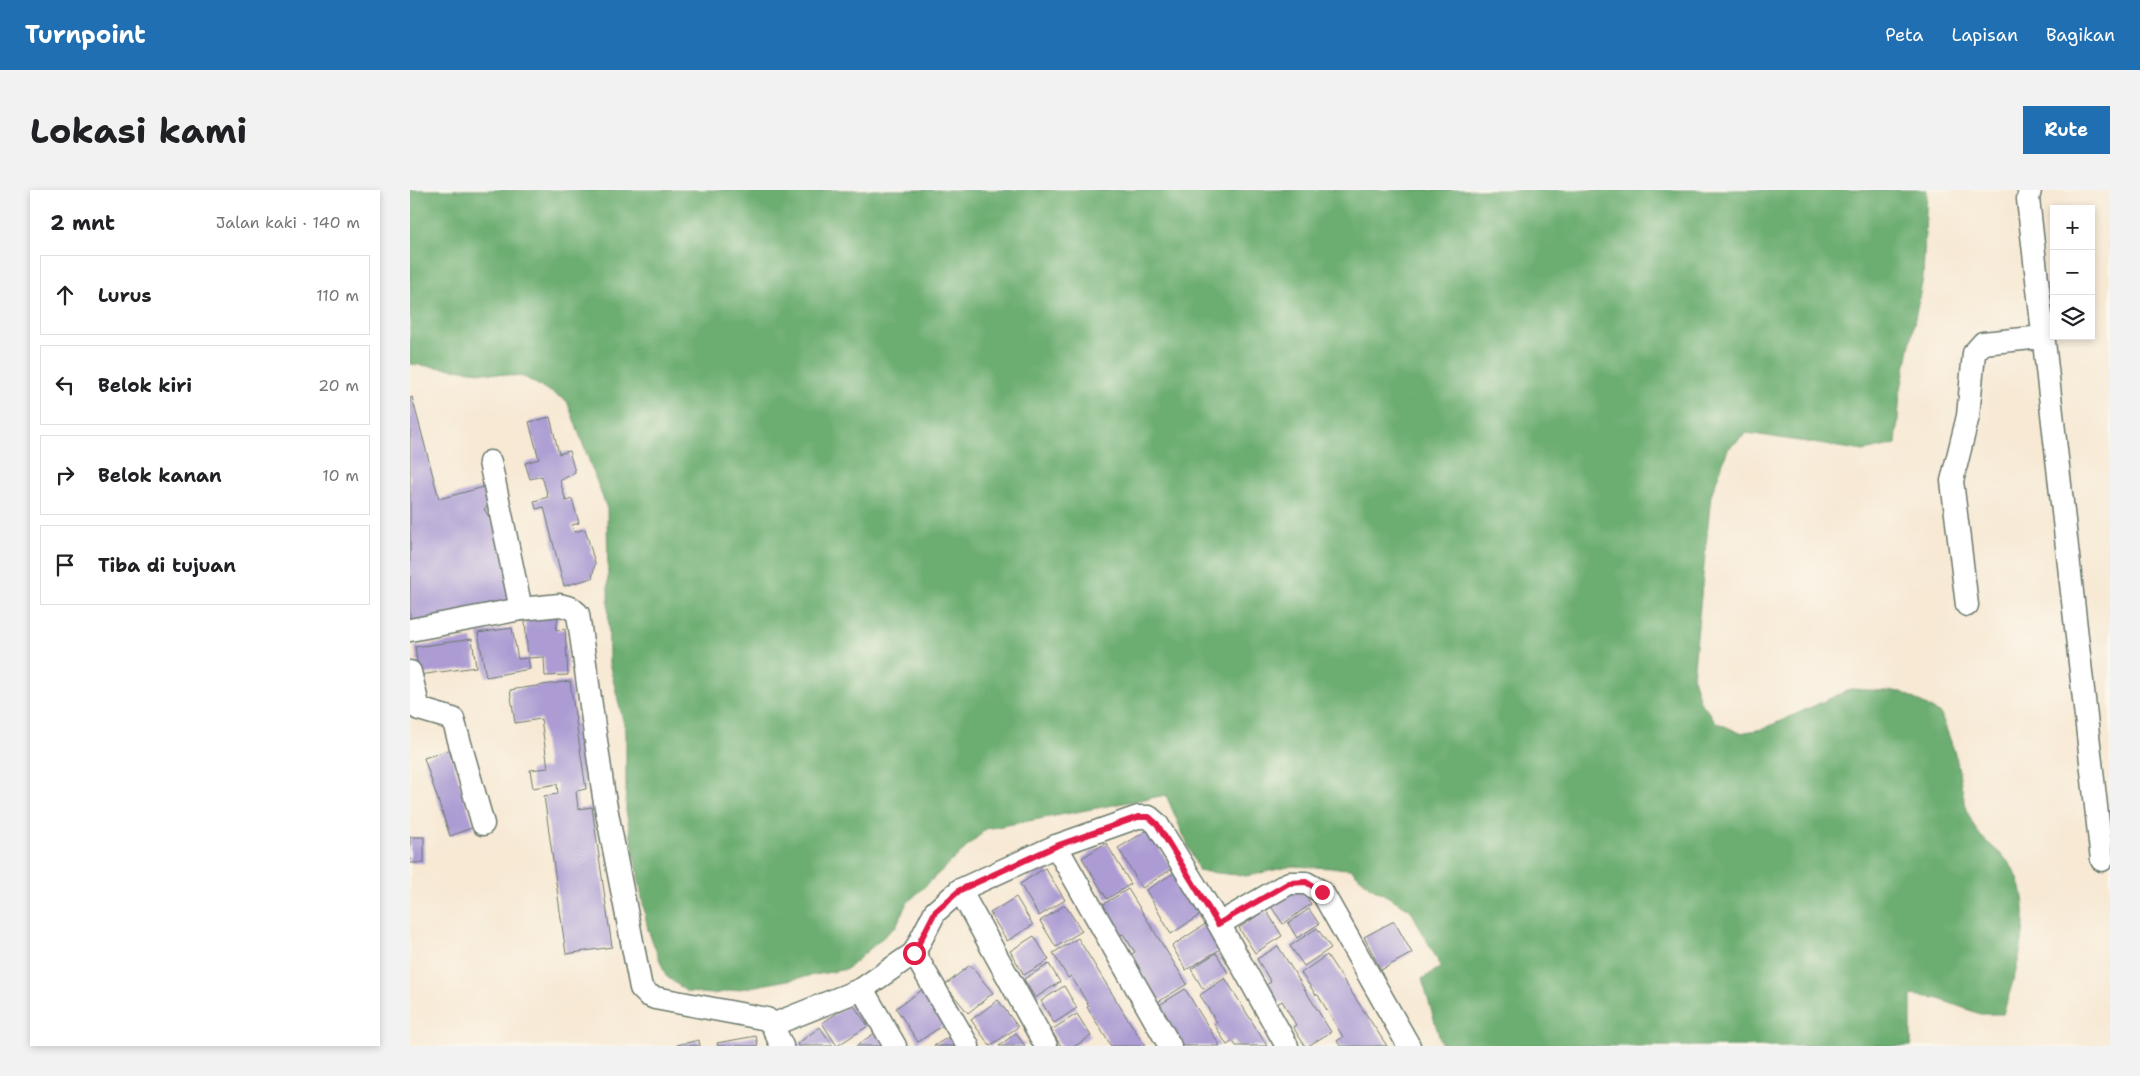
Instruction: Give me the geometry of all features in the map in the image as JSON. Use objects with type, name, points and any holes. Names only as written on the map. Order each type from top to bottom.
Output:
[{"type":"street","points":[[2030,190],[2028,199],[2102,860]]},
{"type":"street","points":[[1967,605],[1952,481],[1968,416],[1974,353],[1983,343],[2044,337]]},
{"type":"street","points":[[490,462],[521,609]]},
{"type":"street","points":[[410,630],[521,609],[560,605],[571,608],[578,614],[604,797],[641,988],[648,995],[655,998],[767,1019],[782,1046]]},
{"type":"street","points":[[410,672],[419,709],[453,719],[483,824]]},
{"type":"street","points":[[772,1025],[862,989],[914,953],[935,912],[960,890],[1056,846],[1138,817],[1149,817],[1157,824],[1218,924],[1287,1046]]},
{"type":"street","points":[[1056,846],[1170,1046]]},
{"type":"street","points":[[1218,924],[1289,883],[1306,882],[1322,892],[1409,1046]]},
{"type":"street","points":[[960,890],[1046,1046]]},
{"type":"street","points":[[914,953],[968,1046]]},
{"type":"street","points":[[862,989],[895,1046]]},
{"type":"green space","points":[[410,190],[1927,190],[1923,278],[1900,394],[1896,444],[1864,451],[1747,433],[1728,449],[1711,495],[1693,677],[1700,701],[1716,722],[1740,733],[1763,729],[1851,689],[1902,692],[1941,714],[1957,761],[1966,806],[1972,823],[1980,835],[2009,863],[2018,879],[2023,898],[2024,917],[2019,958],[2003,1014],[1980,1014],[1936,998],[1911,995],[1911,1046],[1442,1046],[1422,979],[1441,967],[1410,909],[1369,886],[1351,869],[1293,866],[1246,876],[1199,871],[1166,795],[986,829],[907,903],[896,926],[847,969],[713,994],[687,992],[666,976],[648,930],[626,811],[626,733],[609,663],[607,509],[567,401],[524,377],[410,364]]},
{"type":"building","points":[[412,397],[439,499],[495,484],[494,502],[484,509],[497,529],[515,600],[410,624],[410,398]]},
{"type":"building","points":[[550,417],[559,454],[569,451],[575,472],[560,481],[566,501],[572,499],[579,523],[572,525],[574,532],[585,529],[595,563],[592,578],[564,586],[544,507],[536,509],[534,501],[548,497],[542,476],[530,479],[525,463],[539,459],[529,422]]},
{"type":"building","points":[[560,605],[556,630],[565,629],[568,675],[545,676],[544,657],[528,658],[525,621]]},
{"type":"building","points":[[512,628],[518,659],[528,658],[530,669],[486,677],[478,633]]},
{"type":"building","points":[[472,639],[476,667],[419,675],[415,647]]},
{"type":"building","points":[[570,681],[586,789],[576,791],[578,809],[592,807],[612,947],[566,954],[544,796],[558,794],[557,784],[533,788],[530,770],[548,768],[541,719],[515,723],[510,690]]},
{"type":"building","points":[[449,750],[474,827],[450,836],[424,758]]},
{"type":"building","points":[[1148,830],[1172,869],[1142,888],[1118,848]]},
{"type":"building","points":[[410,837],[424,837],[424,863],[410,863]]},
{"type":"building","points":[[1106,843],[1131,884],[1107,899],[1082,858]]},
{"type":"building","points":[[1045,868],[1065,900],[1039,916],[1020,884]]},
{"type":"building","points":[[1174,873],[1200,915],[1171,934],[1146,890]]},
{"type":"building","points":[[1298,886],[1311,904],[1283,924],[1270,905]]},
{"type":"building","points":[[1128,889],[1187,984],[1158,1002],[1130,955],[1135,952],[1123,934],[1120,935],[1102,905]]},
{"type":"building","points":[[1016,897],[1033,925],[1007,941],[990,913]]},
{"type":"building","points":[[1065,905],[1082,931],[1056,947],[1040,921]]},
{"type":"building","points":[[1309,909],[1319,924],[1297,938],[1288,923]]},
{"type":"building","points":[[1266,910],[1282,936],[1255,953],[1239,928]]},
{"type":"building","points":[[1394,921],[1412,953],[1381,970],[1364,937]]},
{"type":"building","points":[[1207,923],[1222,948],[1186,970],[1172,946]]},
{"type":"building","points":[[1317,928],[1331,948],[1304,966],[1290,946]]},
{"type":"building","points":[[1034,936],[1049,960],[1024,975],[1010,951]]},
{"type":"building","points":[[1078,938],[1145,1046],[1111,1046],[1071,976],[1068,978],[1053,953]]},
{"type":"building","points":[[1278,946],[1331,1032],[1308,1046],[1305,1046],[1293,1027],[1296,1025],[1282,1001],[1277,1004],[1266,985],[1271,982],[1257,959]]},
{"type":"building","points":[[1216,953],[1228,973],[1203,989],[1191,969]]},
{"type":"building","points":[[1327,955],[1387,1046],[1340,1046],[1337,1041],[1343,1037],[1318,995],[1316,995],[1301,973]]},
{"type":"building","points":[[1049,964],[1060,982],[1035,998],[1024,979]]},
{"type":"building","points":[[970,965],[993,993],[968,1013],[945,985]]},
{"type":"building","points":[[1225,978],[1267,1046],[1236,1046],[1233,1041],[1227,1045],[1214,1024],[1217,1023],[1200,995]]},
{"type":"building","points":[[1064,986],[1077,1008],[1054,1023],[1041,1001]]},
{"type":"building","points":[[1185,989],[1220,1046],[1183,1046],[1158,1006]]},
{"type":"building","points":[[922,990],[945,1024],[918,1042],[896,1008]]},
{"type":"building","points":[[998,1000],[1018,1027],[990,1046],[971,1020]]},
{"type":"building","points":[[852,1003],[868,1026],[837,1046],[822,1023]]},
{"type":"building","points":[[1077,1014],[1091,1036],[1075,1046],[1061,1046],[1051,1030]]},
{"type":"building","points":[[820,1027],[833,1046],[798,1046],[797,1044]]},
{"type":"building","points":[[876,1032],[885,1046],[856,1046]]},
{"type":"building","points":[[1016,1033],[1025,1046],[999,1046]]},
{"type":"building","points":[[756,1036],[758,1046],[718,1046],[717,1043]]},
{"type":"building","points":[[950,1036],[956,1046],[934,1046]]},
{"type":"building","points":[[699,1040],[700,1046],[677,1046],[677,1045]]},
{"type":"route","points":[[914,953],[935,912],[960,890],[1056,846],[1138,817],[1149,817],[1157,824],[1218,924],[1289,883],[1306,882],[1322,892]]}]
